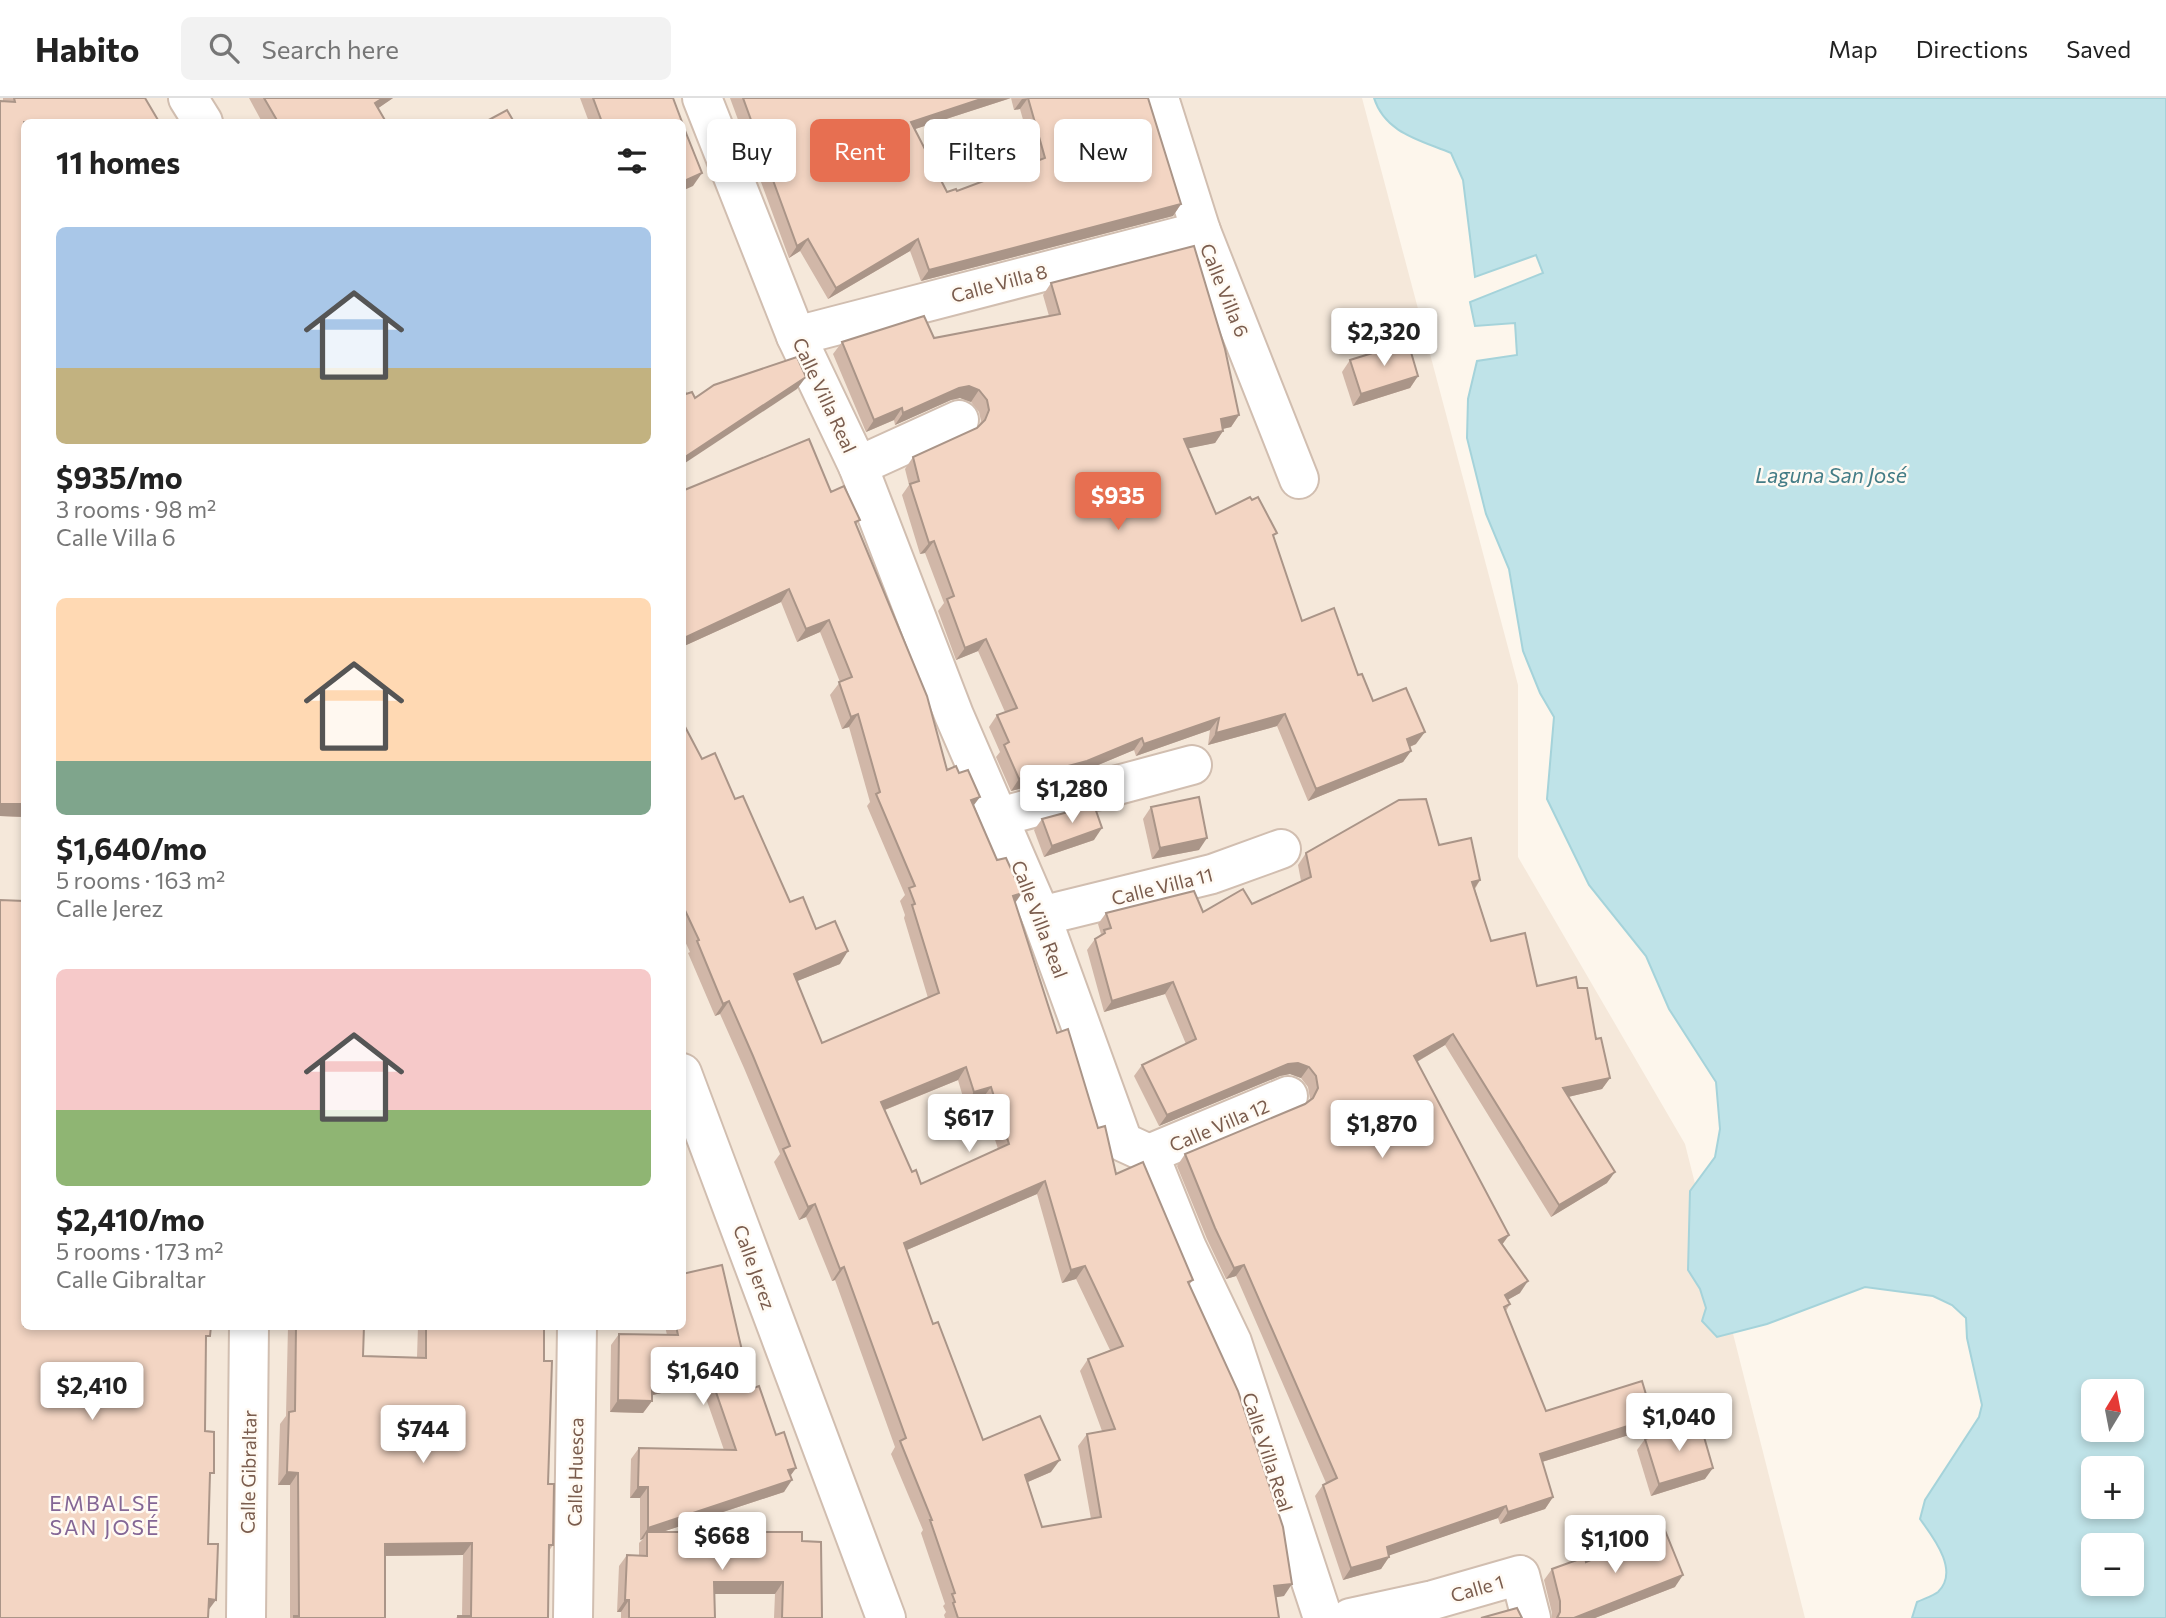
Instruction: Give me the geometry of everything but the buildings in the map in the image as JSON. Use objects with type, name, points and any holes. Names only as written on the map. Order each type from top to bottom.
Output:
[{"type":"street","points":[[188,98],[201,119]]},
{"type":"street","name":"Calle Villa Real","points":[[702,98],[796,336],[858,466],[954,715],[1041,916],[1123,1142],[1149,1154],[1187,1248],[1232,1342],[1323,1618]]},
{"type":"street","name":"Calle Villa 6","points":[[1159,98],[1201,231],[1300,479]]},
{"type":"street","name":"Calle Villa 8","points":[[796,336],[1201,231]]},
{"type":"street","points":[[858,466],[959,419]]},
{"type":"street","points":[[999,817],[1192,765]]},
{"type":"street","name":"Calle Villa 11","points":[[1041,916],[1212,874],[1281,849]]},
{"type":"street","name":"Calle Jerez","points":[[686,1084],[886,1618]]},
{"type":"street","name":"Calle Villa 12","points":[[1149,1154],[1288,1096]]},
{"type":"street","name":"Calle Gibraltar","points":[[246,1618],[249,1330]]},
{"type":"street","name":"Calle Huesca","points":[[573,1618],[577,1330]]},
{"type":"street","name":"Calle 1","points":[[1350,1618],[1433,1600],[1520,1575],[1531,1618]]},
{"type":"shaded area","points":[[0,98],[1362,98],[1518,685],[1518,857],[1685,1144],[1805,1618],[0,1618]]},
{"type":"water","name":"Laguna San José","points":[[1374,98],[2166,98],[2166,1618],[1912,1618],[1917,1602],[1938,1592],[1944,1584],[1946,1574],[1942,1554],[1920,1519],[1925,1500],[1979,1417],[1982,1405],[1967,1338],[1966,1318],[1952,1305],[1933,1296],[1865,1287],[1767,1324],[1717,1337],[1702,1321],[1706,1308],[1700,1289],[1688,1270],[1690,1191],[1715,1157],[1720,1129],[1716,1082],[1669,1009],[1646,956],[1589,885],[1547,799],[1554,717],[1540,693],[1523,651],[1509,569],[1486,514],[1467,438],[1468,399],[1477,361],[1517,355],[1515,323],[1475,326],[1470,302],[1543,273],[1536,255],[1475,277],[1463,180],[1451,153],[1405,134],[1386,120]]},
{"type":"district","name":"EMBALSE SAN JOSÉ","points":[[105,1514]]}]
